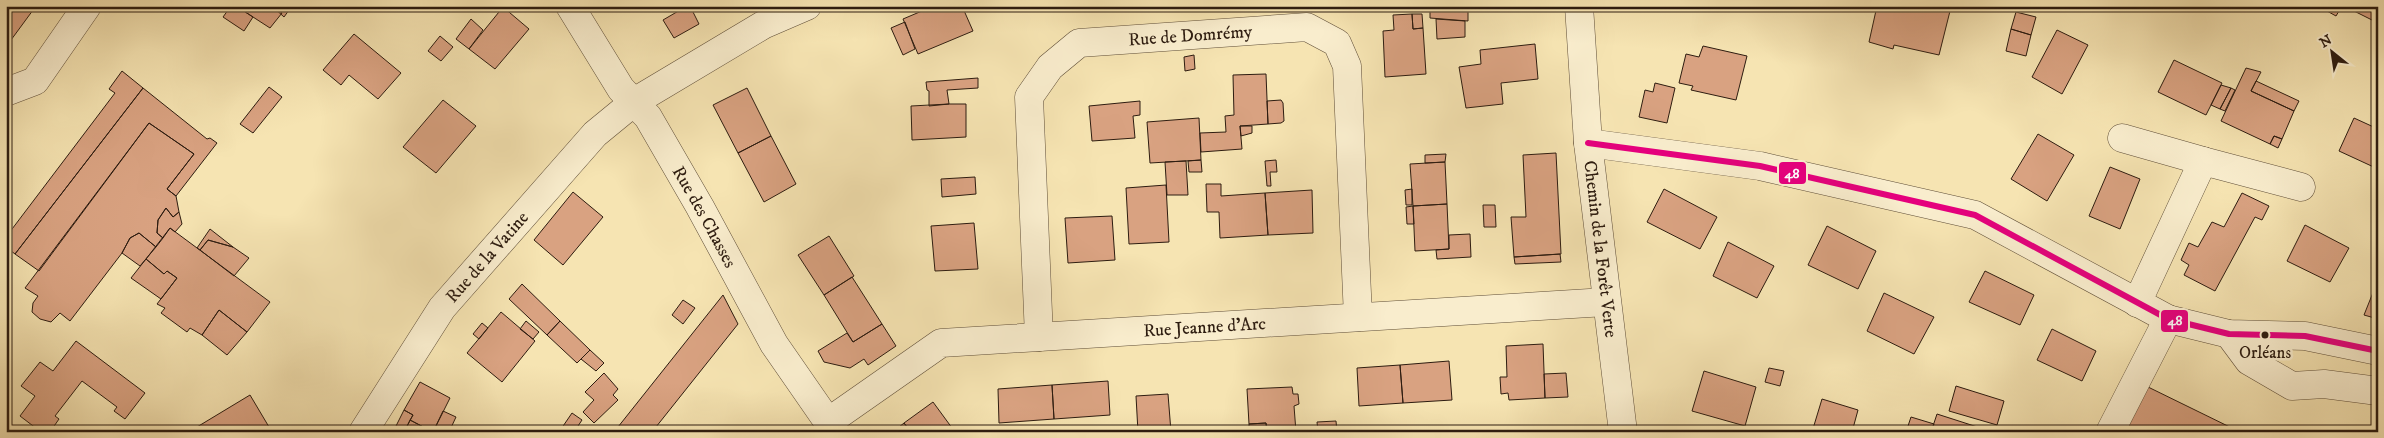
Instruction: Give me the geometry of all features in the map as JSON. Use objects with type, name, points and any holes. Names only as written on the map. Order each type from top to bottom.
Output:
[{"type":"street","points":[[6,92],[35,81],[87,6]]},
{"type":"street","name":"Rue des Chasses","points":[[570,6],[621,89],[648,117],[774,344],[832,427]]},
{"type":"street","name":"Rue de la Vatine","points":[[363,432],[442,308],[595,134],[634,102],[763,25],[807,6]]},
{"type":"street","name":"Chemin de la Forêt Verte","points":[[1578,6],[1588,143],[1623,432]]},
{"type":"street","name":"Rue de Domrémy","points":[[1039,337],[1029,97],[1050,67],[1079,43],[1307,27],[1337,43],[1347,66],[1358,317]]},
{"type":"street","points":[[2122,138],[2301,188]]},
{"type":"street","points":[[1588,143],[1760,166],[1975,215],[2168,319],[2229,334],[2305,336],[2378,350]]},
{"type":"street","points":[[2137,303],[2203,162]]},
{"type":"street","name":"Rue Jeanne d'Arc","points":[[832,427],[941,343],[1606,302]]},
{"type":"street","points":[[2110,432],[2168,319]]},
{"type":"street","points":[[2229,334],[2249,361],[2292,386],[2324,384],[2378,391]]},
{"type":"building","points":[[6,6],[36,6],[11,40],[6,37]]},
{"type":"building","points":[[231,6],[236,6],[253,17],[244,31],[223,17]]},
{"type":"building","points":[[236,6],[272,6],[282,13],[270,28]]},
{"type":"building","points":[[272,6],[292,6],[284,17]]},
{"type":"building","points":[[690,6],[699,24],[674,38],[663,20]]},
{"type":"building","points":[[928,6],[962,6],[973,31],[918,54],[903,19],[929,8]]},
{"type":"building","points":[[1430,6],[1468,6],[1468,21],[1430,18]]},
{"type":"building","points":[[1877,6],[1932,6],[1950,11],[1939,55],[1894,45],[1893,49],[1869,42]]},
{"type":"building","points":[[2318,6],[2342,6],[2336,16]]},
{"type":"building","points":[[2344,6],[2378,6],[2378,19],[2376,22]]},
{"type":"building","points":[[503,7],[529,29],[495,69],[469,49]]},
{"type":"building","points":[[2016,12],[2036,17],[2031,35],[2011,29]]},
{"type":"building","points":[[1412,14],[1422,14],[1423,28],[1413,29]]},
{"type":"building","points":[[1412,14],[1413,29],[1423,28],[1426,74],[1385,77],[1383,31],[1394,30],[1393,15]]},
{"type":"building","points":[[471,19],[483,30],[469,49],[456,39]]},
{"type":"building","points":[[1436,19],[1465,21],[1465,37],[1437,39]]},
{"type":"building","points":[[905,22],[915,49],[903,55],[891,28]]},
{"type":"building","points":[[2011,29],[2031,35],[2026,56],[2006,51]]},
{"type":"building","points":[[2057,30],[2088,45],[2062,94],[2032,77]]},
{"type":"building","points":[[354,34],[401,73],[378,99],[349,75],[341,85],[323,70]]},
{"type":"building","points":[[440,36],[453,47],[441,61],[428,51]]},
{"type":"building","points":[[1535,44],[1538,79],[1501,83],[1503,104],[1466,108],[1459,67],[1481,64],[1480,50]]},
{"type":"building","points":[[1703,46],[1747,56],[1736,100],[1691,90],[1693,86],[1679,83],[1686,54],[1699,57]]},
{"type":"building","points":[[1194,55],[1195,69],[1185,71],[1184,57]]},
{"type":"building","points":[[2174,60],[2222,83],[2206,115],[2158,92]]},
{"type":"building","points":[[2246,68],[2261,72],[2251,91],[2294,111],[2282,139],[2274,136],[2270,144],[2221,121]]},
{"type":"building","points":[[122,71],[143,88],[15,254],[6,247],[6,237],[115,93],[109,89]]},
{"type":"building","points":[[1266,74],[1268,124],[1240,126],[1242,149],[1201,152],[1200,133],[1226,132],[1225,116],[1234,115],[1233,75]]},
{"type":"building","points":[[978,78],[978,88],[947,90],[949,104],[929,106],[929,91],[927,90],[926,82]]},
{"type":"building","points":[[2256,81],[2299,101],[2294,111],[2251,91]]},
{"type":"building","points":[[1655,83],[1675,88],[1667,123],[1639,117],[1645,90],[1653,92]]},
{"type":"building","points":[[2221,85],[2231,88],[2220,109],[2211,105]]},
{"type":"building","points":[[269,87],[282,97],[253,133],[240,124]]},
{"type":"building","points":[[143,88],[207,139],[210,138],[217,143],[176,196],[167,189],[194,154],[149,123],[39,271],[15,254]]},
{"type":"building","points":[[747,88],[771,136],[738,153],[713,105]]},
{"type":"building","points":[[2231,88],[2235,90],[2225,111],[2220,109]]},
{"type":"building","points":[[443,100],[476,126],[436,173],[403,147]]},
{"type":"building","points":[[1281,100],[1283,103],[1284,121],[1268,124],[1267,101]]},
{"type":"building","points":[[1140,101],[1140,115],[1133,116],[1135,138],[1092,141],[1089,106]]},
{"type":"building","points":[[966,104],[966,137],[912,140],[911,106]]},
{"type":"building","points":[[1199,118],[1201,160],[1150,163],[1147,122]]},
{"type":"building","points":[[2354,118],[2378,129],[2378,169],[2339,151]]},
{"type":"building","points":[[149,123],[194,154],[167,189],[176,196],[179,212],[173,217],[166,208],[158,220],[157,233],[163,238],[156,247],[139,233],[130,238],[122,253],[70,321],[60,313],[51,322],[40,319],[32,312],[33,303],[38,296],[25,288]]},
{"type":"building","points":[[1240,126],[1252,126],[1252,133],[1241,136]]},
{"type":"building","points":[[2038,134],[2074,155],[2047,201],[2011,179]]},
{"type":"building","points":[[771,136],[796,184],[764,202],[738,153]]},
{"type":"building","points":[[2274,136],[2282,139],[2278,148],[2270,144]]},
{"type":"building","points":[[1556,153],[1561,254],[1514,257],[1511,217],[1526,217],[1523,155]]},
{"type":"building","points":[[1446,154],[1445,162],[1425,163],[1425,155]]},
{"type":"building","points":[[1201,160],[1202,172],[1189,172],[1188,161]]},
{"type":"building","points":[[1276,160],[1277,172],[1270,172],[1271,186],[1267,186],[1265,161]]},
{"type":"building","points":[[1186,161],[1188,195],[1167,195],[1165,162]]},
{"type":"building","points":[[1445,162],[1447,204],[1413,206],[1410,164]]},
{"type":"building","points":[[2110,167],[2140,179],[2120,229],[2089,216]]},
{"type":"building","points":[[975,177],[976,194],[942,197],[941,179]]},
{"type":"building","points":[[1206,184],[1221,184],[1221,196],[1265,193],[1268,235],[1220,238],[1219,212],[1207,212]]},
{"type":"building","points":[[1166,185],[1169,242],[1129,244],[1126,188]]},
{"type":"building","points":[[1412,189],[1412,205],[1406,205],[1405,190]]},
{"type":"building","points":[[1664,189],[1717,217],[1700,249],[1647,222]]},
{"type":"building","points":[[1312,190],[1313,233],[1268,235],[1265,193]]},
{"type":"building","points":[[573,192],[603,217],[563,265],[534,240]]},
{"type":"building","points":[[2242,193],[2269,206],[2262,220],[2255,217],[2215,291],[2184,275],[2189,265],[2181,260],[2189,243],[2198,247],[2212,222],[2224,227]]},
{"type":"building","points":[[1447,204],[1449,249],[1415,251],[1413,206]]},
{"type":"building","points":[[1483,205],[1495,205],[1496,227],[1484,227]]},
{"type":"building","points":[[1413,206],[1414,224],[1407,224],[1406,207]]},
{"type":"building","points":[[166,208],[173,217],[179,212],[182,224],[175,232],[170,228],[163,238],[157,233],[158,220]]},
{"type":"building","points":[[1112,216],[1115,260],[1068,263],[1065,218]]},
{"type":"building","points":[[974,223],[978,269],[935,271],[931,226]]},
{"type":"building","points":[[2305,225],[2349,248],[2330,282],[2287,261]]},
{"type":"building","points":[[1827,226],[1876,251],[1858,289],[1808,265]]},
{"type":"building","points":[[170,228],[270,302],[247,332],[219,310],[202,335],[190,328],[187,332],[161,313],[165,308],[157,304],[177,278],[167,271],[164,274],[146,259]]},
{"type":"building","points":[[210,229],[233,247],[208,240],[200,250],[197,248]]},
{"type":"building","points":[[139,233],[156,247],[140,266],[122,253],[130,238]]},
{"type":"building","points":[[1470,234],[1471,257],[1437,259],[1436,250],[1449,249],[1449,235]]},
{"type":"building","points":[[829,236],[854,276],[824,295],[798,255]]},
{"type":"building","points":[[208,240],[233,247],[249,258],[234,276],[200,250]]},
{"type":"building","points":[[1728,242],[1774,266],[1757,298],[1713,276]]},
{"type":"building","points":[[1560,254],[1561,262],[1515,264],[1514,257]]},
{"type":"building","points":[[146,259],[164,274],[167,271],[177,278],[161,299],[131,278]]},
{"type":"building","points":[[1985,271],[2034,295],[2020,325],[1969,302]]},
{"type":"building","points":[[852,277],[882,324],[853,342],[824,295]]},
{"type":"building","points":[[2378,280],[2378,319],[2364,315]]},
{"type":"building","points":[[522,284],[560,321],[547,335],[509,299]]},
{"type":"building","points":[[1884,293],[1934,317],[1914,354],[1867,331]]},
{"type":"building","points":[[723,295],[738,324],[652,432],[614,432]]},
{"type":"building","points":[[683,300],[695,308],[683,324],[672,315]]},
{"type":"building","points":[[219,310],[247,332],[227,355],[202,335]]},
{"type":"building","points":[[501,312],[535,341],[502,382],[467,353]]},
{"type":"building","points":[[526,321],[539,332],[533,339],[520,329]]},
{"type":"building","points":[[560,321],[590,350],[577,363],[547,335]]},
{"type":"building","points":[[482,323],[488,328],[479,339],[473,334]]},
{"type":"building","points":[[882,324],[896,346],[868,365],[864,359],[850,368],[824,362],[818,351],[847,333],[853,342]]},
{"type":"building","points":[[2052,329],[2096,351],[2082,381],[2037,360]]},
{"type":"building","points":[[76,341],[145,393],[125,419],[114,411],[117,407],[82,381],[55,416],[59,419],[50,432],[41,432],[20,416],[35,396],[21,386],[40,362],[53,371]]},
{"type":"building","points":[[1543,344],[1545,398],[1509,400],[1508,393],[1501,394],[1500,377],[1507,377],[1506,346]]},
{"type":"building","points":[[590,350],[604,363],[596,371],[581,359]]},
{"type":"building","points":[[1449,361],[1452,400],[1403,403],[1400,365]]},
{"type":"building","points":[[1400,365],[1403,403],[1359,406],[1357,368]]},
{"type":"building","points":[[1769,368],[1784,371],[1780,386],[1765,382]]},
{"type":"building","points":[[1704,371],[1756,387],[1745,426],[1692,411]]},
{"type":"building","points":[[604,373],[618,389],[613,395],[618,400],[594,423],[583,412],[594,400],[585,392]]},
{"type":"building","points":[[1566,373],[1568,397],[1545,398],[1544,374]]},
{"type":"building","points":[[1108,381],[1110,415],[1054,419],[1052,385]]},
{"type":"building","points":[[420,382],[450,398],[433,432],[410,420],[413,415],[404,410]]},
{"type":"building","points":[[1052,385],[1054,419],[999,423],[998,389]]},
{"type":"building","points":[[1956,386],[2004,401],[1997,425],[1949,411]]},
{"type":"building","points":[[2146,386],[2240,432],[2129,432],[2124,429]]},
{"type":"building","points":[[1292,387],[1293,394],[1298,394],[1299,404],[1294,406],[1296,432],[1267,432],[1266,423],[1249,424],[1247,389]]},
{"type":"building","points":[[1168,394],[1171,432],[1138,432],[1136,396]]},
{"type":"building","points":[[250,395],[272,432],[193,432],[192,430]]},
{"type":"building","points":[[1822,399],[1858,410],[1852,432],[1812,432]]},
{"type":"building","points":[[933,402],[955,432],[911,432],[904,423]]},
{"type":"building","points":[[404,410],[413,415],[404,432],[393,432]]},
{"type":"building","points":[[443,411],[456,417],[449,432],[433,432]]},
{"type":"building","points":[[572,413],[582,420],[574,432],[559,432]]},
{"type":"building","points":[[1937,414],[1993,432],[1931,432]]},
{"type":"building","points":[[1911,417],[1934,424],[1931,432],[1906,432]]},
{"type":"building","points":[[410,420],[433,432],[404,432]]},
{"type":"building","points":[[1336,421],[1337,432],[1318,432],[1317,422]]},
{"type":"building","points":[[904,423],[911,432],[893,432]]},
{"type":"building","points":[[1266,423],[1267,432],[1249,432],[1249,424]]},
{"type":"transit line","name":"48","points":[[1588,143],[1760,166],[1975,215],[2168,319],[2229,334],[2305,336],[2378,351]]},
{"type":"place","name":"Orléans","points":[[2265,335]]}]
